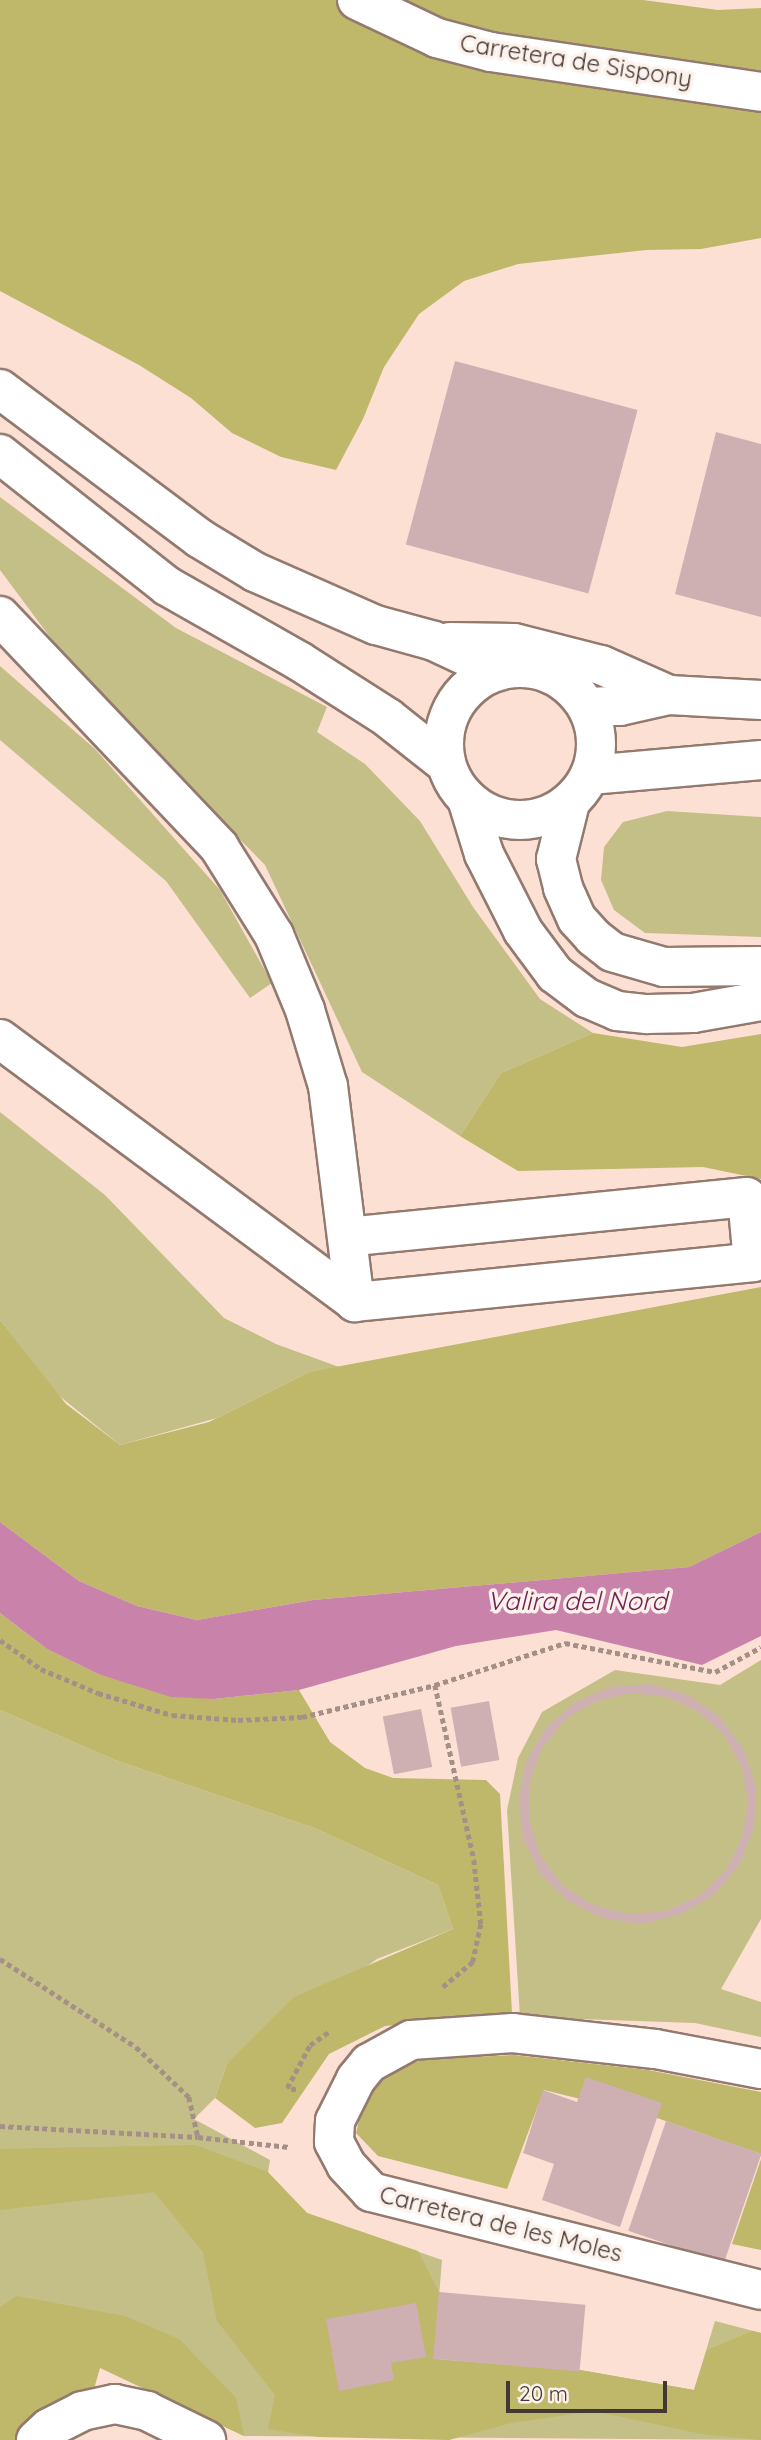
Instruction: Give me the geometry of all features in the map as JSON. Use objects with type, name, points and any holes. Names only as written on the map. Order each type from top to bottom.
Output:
[{"type":"main road","name":"Carretera de Sispony","points":[[357,0],[437,38],[491,52],[761,92]]},
{"type":"main road","points":[[0,389],[158,509],[255,572],[376,625],[433,642],[498,671]]},
{"type":"main road","points":[[0,454],[167,586],[299,661],[388,718],[446,764],[467,799],[484,854],[523,931],[555,974],[587,998],[617,1010],[647,1014],[693,1013],[761,1001]]},
{"type":"main road","points":[[0,615],[219,847],[274,935],[305,1010],[328,1086],[355,1302]]},
{"type":"main road","points":[[433,642],[514,643],[601,665],[669,695]]},
{"type":"main road","points":[[446,764],[448,718],[477,681],[498,671],[524,667],[549,673],[571,686],[587,707],[596,728],[597,752],[558,834],[556,859],[567,898],[593,937],[612,952],[664,967],[761,966]]},
{"type":"main road","points":[[587,707],[620,706],[669,695],[761,700]]},
{"type":"main road","points":[[467,799],[482,811],[518,821],[554,813],[580,789],[761,760]]},
{"type":"main road","points":[[0,1039],[355,1302],[753,1262],[747,1197],[346,1237]]},
{"type":"main road","points":[[340,2153],[334,2142],[335,2121],[345,2101],[369,2063],[411,2040],[513,2032],[654,2049],[761,2069]]},
{"type":"main road","name":"Carretera de les Moles","points":[[340,2153],[371,2192],[761,2290]]},
{"type":"main road","points":[[36,2440],[49,2427],[82,2411],[115,2404],[147,2411],[206,2440]]},
{"type":"path","points":[[0,1640],[41,1670],[172,1715],[238,1720],[302,1717],[435,1685],[565,1643],[715,1672],[761,1647]]},
{"type":"path","points":[[435,1685],[474,1860],[481,1924],[473,1962],[447,1986],[436,1987]]},
{"type":"path","points":[[0,1959],[136,2047],[189,2097],[198,2137]]},
{"type":"path","points":[[341,2023],[310,2045],[287,2088],[345,2101]]},
{"type":"path","points":[[0,2126],[198,2137],[340,2153]]},
{"type":"shaded area","points":[[0,0],[643,0],[718,10],[761,8],[761,238],[701,249],[646,250],[518,264],[464,281],[419,314],[384,367],[363,419],[336,470],[281,457],[232,433],[191,398],[139,365],[0,291]]},
{"type":"shaded area","points":[[0,497],[176,628],[327,707],[317,732],[365,764],[420,821],[473,907],[540,999],[593,1033],[501,1073],[460,1136],[362,1072],[265,865],[76,672],[0,570]]},
{"type":"shaded area","points":[[0,666],[95,749],[220,890],[272,983],[250,998],[166,881],[0,740]]},
{"type":"shaded area","points":[[667,811],[761,817],[761,937],[645,933],[614,910],[601,880],[604,847],[623,822]]},
{"type":"shaded area","points":[[593,1033],[682,1047],[761,1034],[761,1179],[703,1167],[518,1171],[460,1136],[501,1073]]},
{"type":"shaded area","points":[[0,1112],[105,1195],[224,1318],[276,1344],[339,1367],[309,1372],[217,1418],[120,1445],[57,1394],[0,1320]]},
{"type":"shaded area","points":[[761,1287],[761,1532],[689,1567],[313,1600],[197,1620],[137,1606],[79,1581],[0,1522],[0,1320],[66,1404],[120,1445],[209,1422],[309,1372]]},
{"type":"shaded area","points":[[0,1613],[47,1649],[98,1674],[214,1699],[299,1690],[330,1742],[365,1768],[393,1778],[486,1780],[500,1794],[512,2013],[385,2026],[329,2054],[282,2123],[255,2128],[215,2098],[227,2064],[294,1997],[453,1929],[438,1885],[317,1829],[115,1760],[0,1710]]},
{"type":"shaded area","points":[[761,1660],[761,1919],[721,1989],[761,2002],[761,2037],[695,2023],[520,2017],[507,1810],[518,1758],[542,1712],[615,1670],[720,1685]]},
{"type":"shaded area","points":[[0,1710],[115,1760],[317,1829],[438,1885],[453,1929],[377,1959],[227,2064],[215,2098],[194,2119],[270,2160],[268,2173],[307,2213],[442,2260],[434,2359],[580,2370],[694,2390],[715,2321],[761,2333],[761,2440],[244,2436],[100,2367],[0,2399]]},
{"type":"shaded area","points":[[514,2055],[648,2070],[761,2092],[761,2154],[657,2118],[544,2090],[507,2189],[378,2156],[356,2133],[363,2104],[390,2070],[426,2059]]},
{"type":"shaded area","points":[[195,2145],[268,2172],[307,2213],[418,2251],[439,2292],[434,2359],[580,2370],[694,2390],[707,2350],[753,2331],[761,2333],[761,2440],[701,2434],[594,2411],[511,2423],[449,2440],[318,2437],[268,2429],[275,2395],[217,2321],[203,2252],[154,2192],[0,2210],[0,2149]]},
{"type":"shaded area","points":[[761,2159],[761,2250],[732,2244]]},
{"type":"shaded area","points":[[17,2296],[125,2316],[179,2339],[236,2398],[244,2436],[100,2368],[92,2396],[52,2440],[0,2440],[0,2307]]},
{"type":"water","name":"Valira del Nord","points":[[0,1522],[79,1581],[137,1606],[197,1620],[313,1600],[689,1567],[761,1532],[761,1636],[702,1665],[556,1630],[456,1646],[299,1690],[214,1699],[171,1697],[98,1674],[47,1649],[0,1613]]},
{"type":"building","points":[[455,361],[638,410],[588,593],[406,545]]},
{"type":"building","points":[[716,432],[761,444],[761,617],[675,594]]},
{"type":"building","points":[[649,1684],[688,1695],[720,1717],[744,1750],[756,1787],[754,1827],[740,1864],[714,1895],[679,1915],[641,1924],[602,1918],[568,1901],[540,1873],[523,1839],[519,1800],[526,1762],[545,1729],[574,1703],[609,1687]],"holes":[[[632,1693],[667,1697],[699,1712],[725,1736],[742,1768],[748,1803],[742,1838],[726,1870],[699,1896],[666,1911],[629,1914],[593,1905],[562,1885],[540,1855],[529,1819],[529,1783],[542,1748],[566,1719],[596,1701]]]},
{"type":"building","points":[[489,1701],[499,1760],[461,1767],[451,1708]]},
{"type":"building","points":[[421,1709],[432,1767],[394,1774],[383,1716]]},
{"type":"building","points":[[586,2077],[662,2103],[620,2227],[542,2200],[554,2164],[523,2153],[543,2090],[577,2102]]},
{"type":"building","points":[[666,2121],[761,2154],[724,2264],[628,2231]]},
{"type":"building","points":[[439,2292],[585,2305],[580,2372],[433,2359]]},
{"type":"building","points":[[416,2303],[426,2357],[391,2363],[394,2380],[339,2391],[326,2319]]}]
